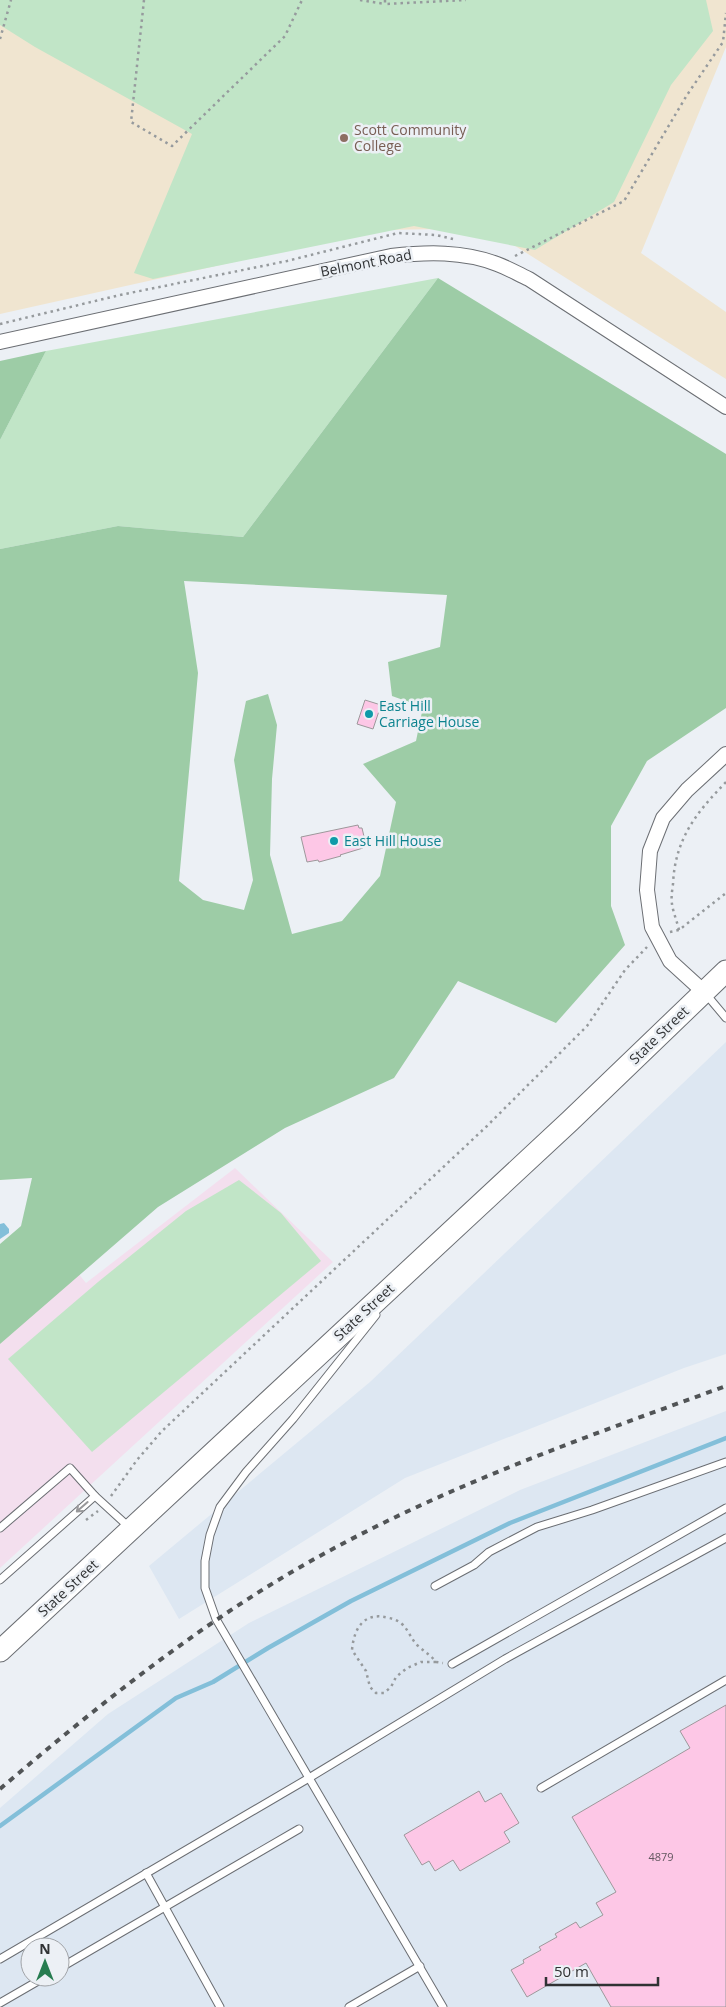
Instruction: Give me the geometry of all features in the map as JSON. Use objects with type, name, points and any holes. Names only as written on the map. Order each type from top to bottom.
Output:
[{"type":"main road","name":"State Street","points":[[0,1651],[562,1128],[726,971]]},
{"type":"street","name":"Belmont Road","points":[[0,342],[391,256],[421,253],[460,254],[497,264],[529,279],[726,407]]},
{"type":"street","points":[[704,992],[670,961],[652,927],[647,890],[650,851],[663,818],[687,790],[726,754]]},
{"type":"lane","points":[[704,992],[726,1018]]},
{"type":"lane","points":[[415,1265],[293,1419],[246,1472],[220,1507],[210,1535],[205,1561],[205,1588],[216,1619],[443,2007]]},
{"type":"lane","points":[[435,1586],[474,1565],[489,1552],[537,1527],[592,1510],[726,1462]]},
{"type":"lane","points":[[0,1528],[70,1468],[95,1496],[131,1529]]},
{"type":"lane","points":[[0,1580],[95,1496]]},
{"type":"lane","points":[[452,1664],[726,1508]]},
{"type":"lane","points":[[0,1959],[309,1778],[505,1659],[726,1538]]},
{"type":"lane","points":[[541,1788],[726,1680]]},
{"type":"lane","points":[[70,1962],[299,1829]]},
{"type":"lane","points":[[146,1874],[220,2007]]},
{"type":"lane","points":[[349,2007],[420,1966]]},
{"type":"lane","points":[[0,2003],[28,1987]]},
{"type":"path","points":[[0,39],[11,0]]},
{"type":"path","points":[[144,0],[131,122],[172,146],[285,36],[302,0]]},
{"type":"path","points":[[360,0],[385,4],[466,0]]},
{"type":"path","points":[[522,260],[514,256],[624,200],[687,95],[722,42],[726,13]]},
{"type":"path","points":[[0,324],[120,295],[287,261],[398,233],[436,235],[460,241]]},
{"type":"path","points":[[679,930],[672,903],[673,876],[677,853],[689,825],[702,807],[726,782]]},
{"type":"path","points":[[82,1523],[105,1505],[137,1460],[162,1431],[487,1126],[586,1026],[625,970],[657,936],[679,930],[726,893]]},
{"type":"path","points":[[436,1662],[414,1640],[402,1624],[396,1620],[380,1616],[368,1617],[363,1622],[353,1642],[352,1650],[366,1671],[370,1687],[376,1693],[384,1694],[391,1688],[396,1676],[407,1668],[421,1662],[452,1664]]},
{"type":"shaded area","name":"Scott Community College","points":[[0,0],[726,0],[726,47],[641,253],[726,312],[726,379],[509,242],[446,229],[377,230],[0,314]]},
{"type":"shaded area","points":[[726,1042],[726,1354],[684,1368],[405,1478],[179,1619],[149,1566],[370,1382]]},
{"type":"shaded area","points":[[235,1168],[333,1262],[0,1568],[0,1327],[74,1268],[86,1283]]},
{"type":"shaded area","points":[[726,1411],[726,2007],[0,2007],[0,1808],[108,1714],[249,1623],[520,1490]]},
{"type":"green space","name":"Scott Community College","points":[[0,0],[706,0],[713,31],[671,85],[614,202],[535,250],[414,226],[153,279],[134,273],[192,134],[35,47],[0,25]]},
{"type":"green space","points":[[438,278],[243,537],[118,526],[0,549],[0,440],[46,351]]},
{"type":"green space","points":[[438,278],[726,454],[726,708],[647,761],[611,826],[611,906],[625,945],[556,1023],[458,981],[394,1078],[285,1128],[158,1207],[0,1344],[0,1244],[21,1226],[32,1178],[0,1180],[0,549],[118,526],[243,537]],"holes":[[[184,581],[447,595],[440,647],[388,662],[392,696],[423,707],[416,741],[363,764],[396,802],[380,876],[342,921],[292,934],[270,855],[272,779],[277,725],[268,694],[246,701],[234,760],[253,880],[244,910],[203,900],[179,881],[198,673]]]},
{"type":"green space","points":[[46,351],[0,440],[0,361]]},
{"type":"green space","points":[[239,1180],[281,1213],[321,1261],[92,1452],[8,1359],[98,1282],[186,1211]]},
{"type":"water","points":[[4,1223],[9,1229],[9,1233],[0,1239],[0,1224]]},
{"type":"building","name":"East Hill Carriage House","points":[[365,700],[381,705],[373,729],[357,724]]},
{"type":"building","name":"East Hill House","points":[[358,825],[359,828],[362,828],[366,845],[362,846],[363,848],[319,862],[318,860],[307,862],[301,837]]},
{"type":"building","points":[[726,1705],[726,2007],[611,2007],[586,1963],[527,1997],[511,1970],[524,1963],[523,1960],[541,1950],[539,1947],[557,1937],[555,1934],[576,1922],[580,1928],[603,1915],[596,1903],[616,1892],[572,1817],[690,1748],[680,1731]]},
{"type":"building","points":[[479,1791],[485,1802],[501,1793],[519,1823],[504,1832],[510,1842],[460,1871],[453,1860],[435,1871],[429,1861],[422,1865],[404,1835]]},
{"type":"waterway","points":[[0,1826],[176,1698],[213,1682],[351,1601],[510,1523],[726,1438]]},
{"type":"railway","points":[[0,1789],[66,1733],[168,1654],[239,1605],[329,1551],[383,1523],[496,1473],[610,1428],[726,1386]]},
{"type":"place","name":"Scott Community College","points":[[344,138]]},
{"type":"place","name":"East Hill Carriage House","points":[[369,714]]},
{"type":"place","name":"East Hill House","points":[[334,841]]}]
